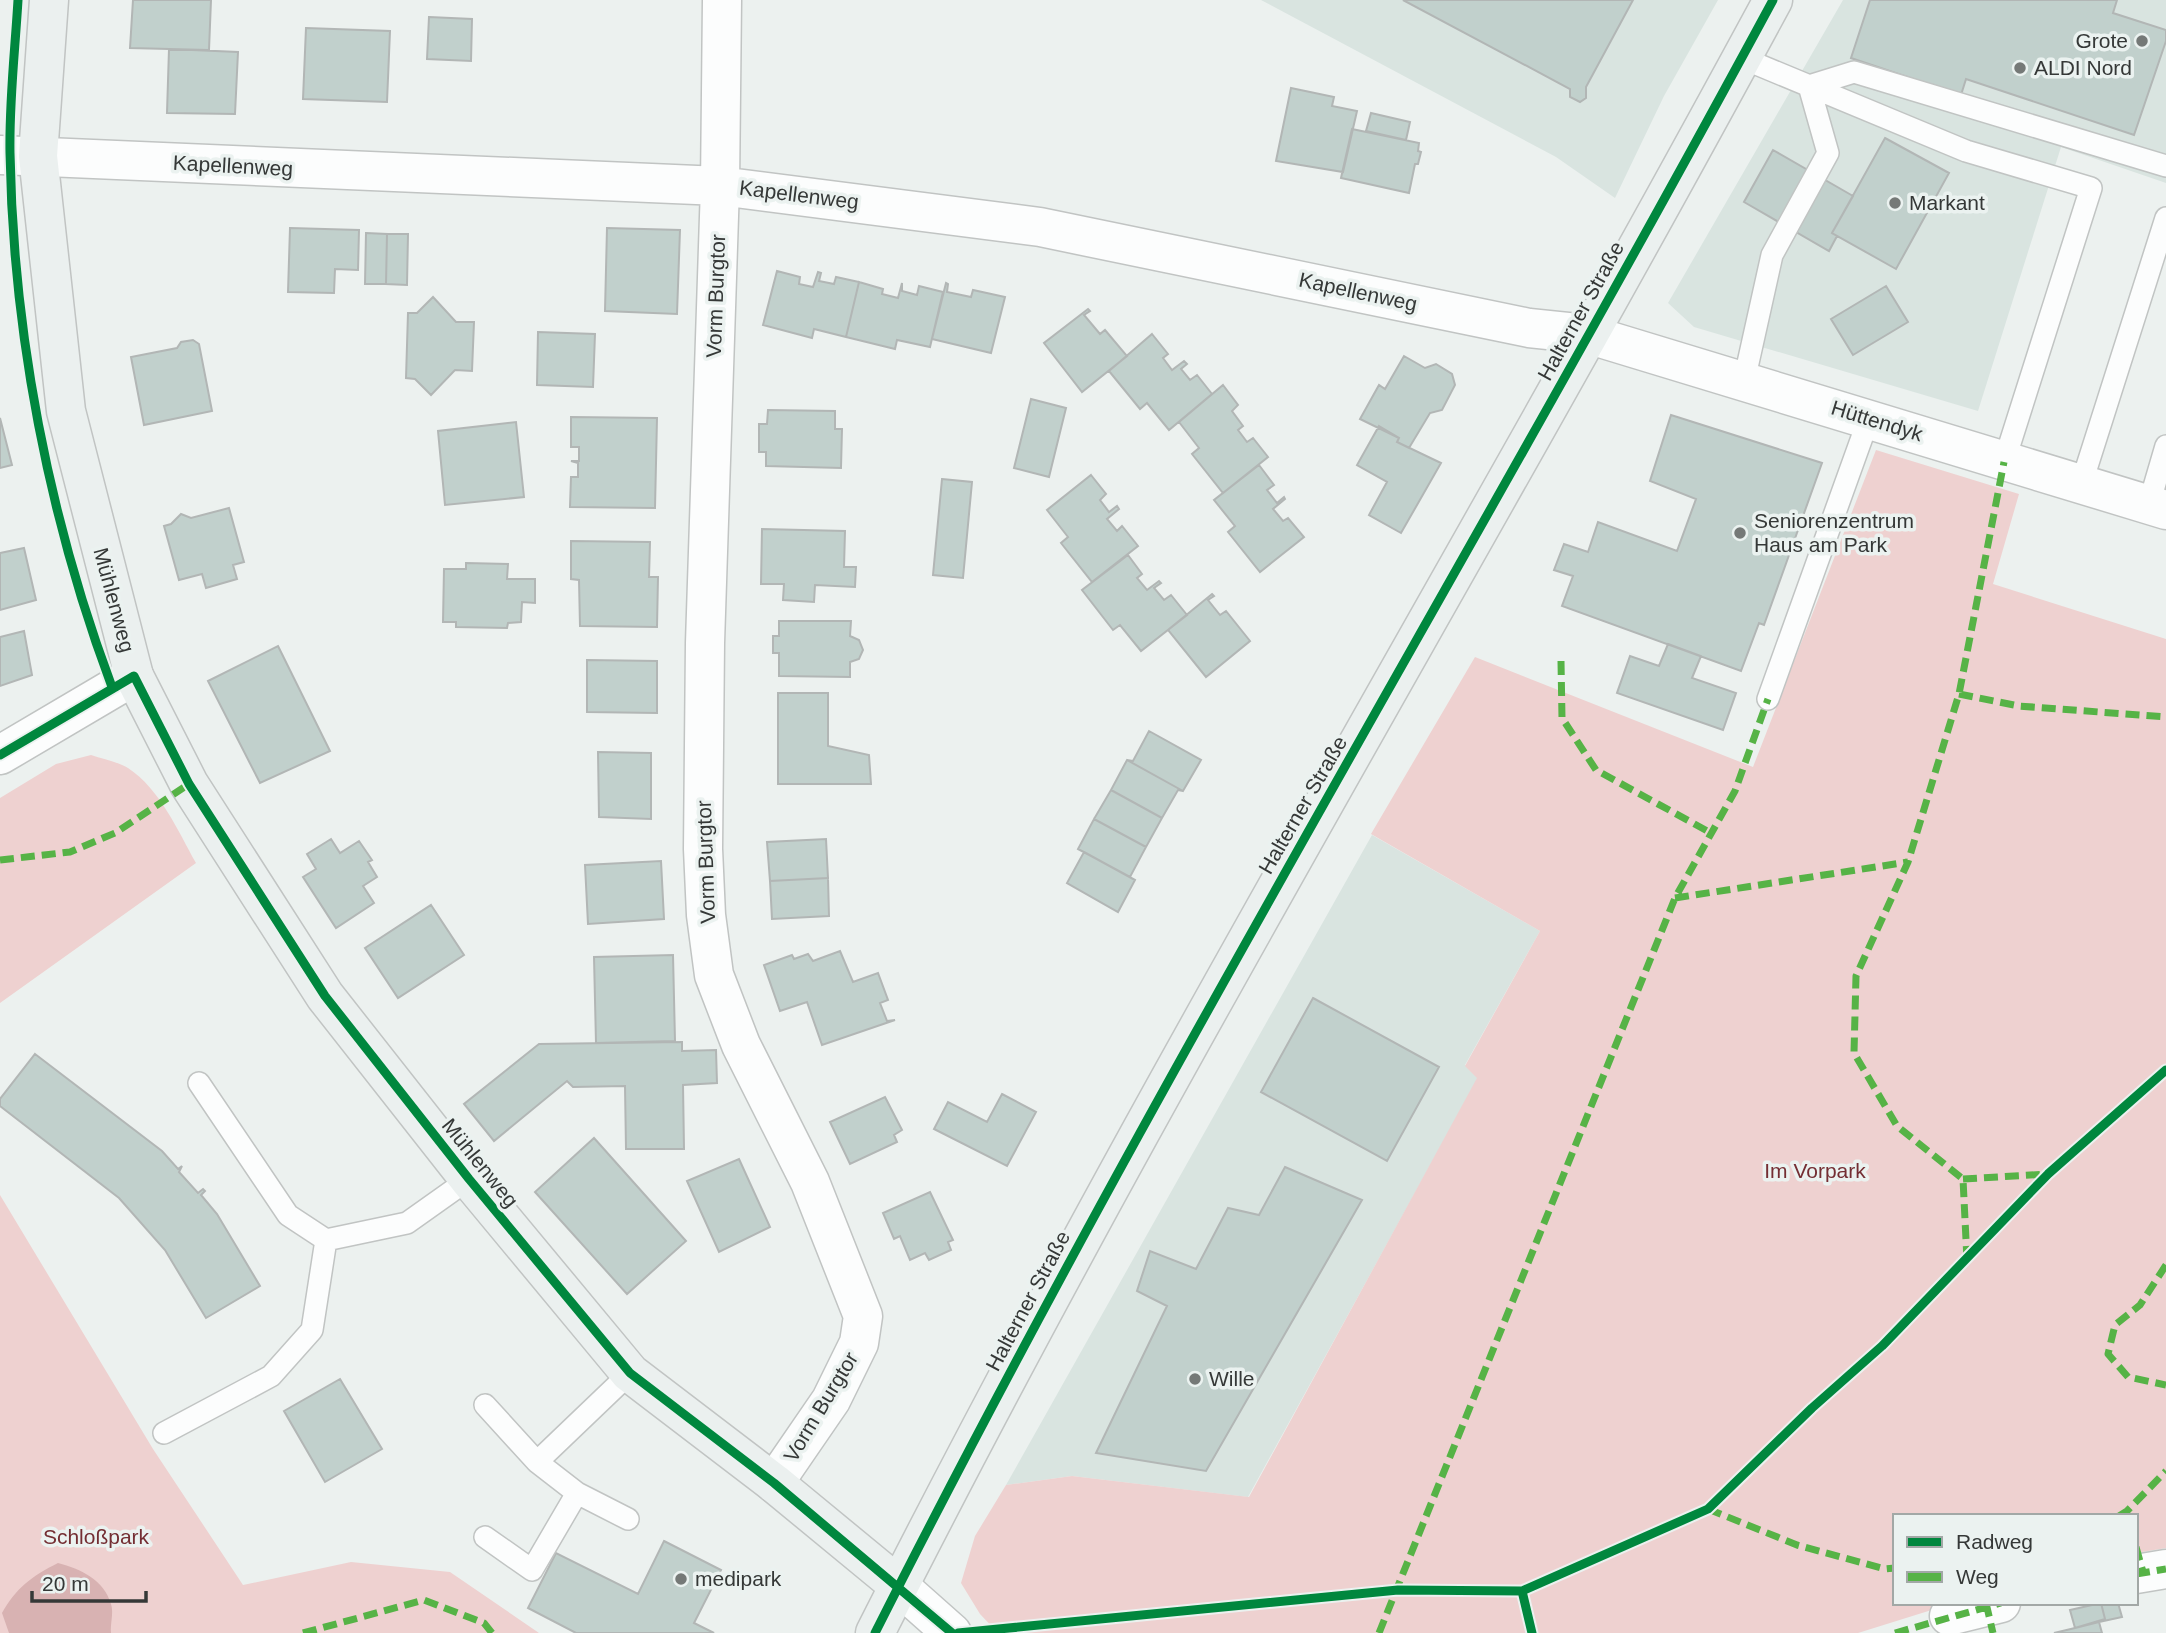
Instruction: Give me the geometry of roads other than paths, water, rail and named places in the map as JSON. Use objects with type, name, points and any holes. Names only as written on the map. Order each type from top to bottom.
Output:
[{"type":"street","name":"Mühlenweg","points":[[49,0],[38,156],[65,411],[134,676],[189,784],[325,996],[469,1179],[630,1373],[774,1483],[899,1586]]},
{"type":"street","name":"Vorm Burgtor","points":[[722,0],[720,186],[705,630],[703,849],[706,915],[714,975],[741,1045],[810,1182],[863,1317],[859,1343],[831,1400],[774,1483]]},
{"type":"street","name":"Halterner Straße","points":[[875,1633],[1108,1187],[1773,0]]},
{"type":"street","name":"Kapellenweg","points":[[0,155],[720,186],[1040,227],[1530,328],[1587,334]]},
{"type":"street","name":"Hüttendyk","points":[[1587,334],[2157,507]]},
{"type":"street","points":[[0,755],[134,676]]},
{"type":"street","points":[[2138,1574],[2166,1569]]},
{"type":"street","points":[[899,1586],[952,1633]]},
{"type":"street","points":[[1949,1616],[1994,1614]]},
{"type":"lane","points":[[1742,58],[1966,151],[2091,188],[2004,462]]},
{"type":"lane","points":[[1809,86],[1854,72],[2166,166]]},
{"type":"lane","points":[[1744,381],[1772,255],[1828,153],[1809,86]]},
{"type":"lane","points":[[2081,485],[2166,218]]},
{"type":"lane","points":[[1768,699],[1870,418]]},
{"type":"lane","points":[[2157,507],[2166,446]]},
{"type":"lane","points":[[199,1083],[288,1215],[326,1240],[407,1223],[469,1179]]},
{"type":"lane","points":[[164,1433],[271,1376],[312,1330],[326,1240]]},
{"type":"lane","points":[[537,1462],[630,1373]]},
{"type":"lane","points":[[485,1405],[537,1462],[577,1493],[628,1519]]},
{"type":"lane","points":[[485,1537],[532,1570],[577,1493]]},
{"type":"place","name":"Grote","points":[[2142,41]]},
{"type":"place","name":"ALDI Nord","points":[[2020,68]]},
{"type":"place","name":"Markant","points":[[1895,203]]},
{"type":"place","name":"Seniorenzentrum Haus am Park","points":[[1740,533]]},
{"type":"place","name":"Wille","points":[[1195,1379]]},
{"type":"place","name":"medipark","points":[[681,1579]]},
{"type":"park label","name":"Im Vorpark","points":[[1815,1171]]},
{"type":"park label","name":"Schloßpark","points":[[96,1537]]}]
